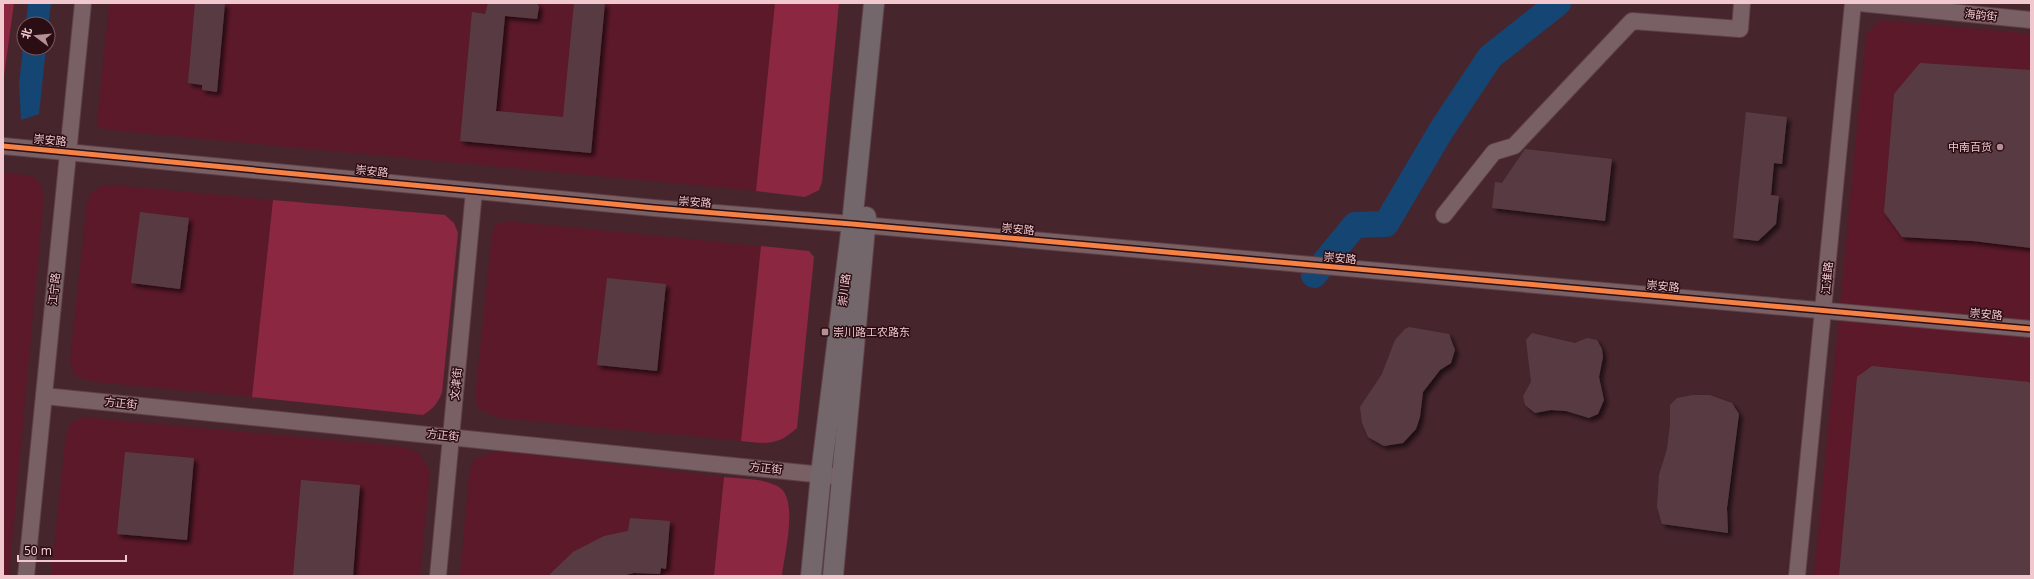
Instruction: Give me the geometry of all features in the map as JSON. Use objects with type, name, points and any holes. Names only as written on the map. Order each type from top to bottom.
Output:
[{"type":"main road","name":"崇川路","points":[[833,576],[843,477],[874,3]]},
{"type":"main road","name":"崇川路","points":[[811,576],[821,474],[859,225],[887,3]]},
{"type":"street","name":"江宁路","points":[[26,576],[67,151],[83,3]]},
{"type":"street","points":[[1444,215],[1494,152],[1514,146],[1632,21],[1740,30],[1742,3]]},
{"type":"street","name":"江淮路","points":[[1797,576],[1853,3]]},
{"type":"street","name":"海韵街","points":[[1859,3],[2031,20]]},
{"type":"street","name":"崇安路","points":[[3,146],[662,209],[2031,328]]},
{"type":"street","name":"文津街","points":[[438,576],[474,191]]},
{"type":"street","name":"方正街","points":[[44,396],[451,436],[843,477]]},
{"type":"shaded area","points":[[3,3],[14,3],[3,83]]},
{"type":"shaded area","points":[[109,3],[775,3],[756,191],[109,130],[99,127],[97,122]]},
{"type":"shaded area","points":[[775,3],[839,3],[822,182],[819,190],[805,197],[756,191]]},
{"type":"shaded area","points":[[1881,20],[2031,34],[2031,576],[1814,576],[1866,34]]},
{"type":"shaded area","points":[[3,172],[33,176],[41,185],[44,195],[9,576],[3,576]]},
{"type":"shaded area","points":[[115,185],[273,200],[252,397],[96,382],[81,378],[74,374],[70,361],[87,202],[92,192],[103,186]]},
{"type":"shaded area","points":[[273,200],[445,215],[454,223],[458,233],[442,393],[434,406],[426,413],[423,415],[252,397]]},
{"type":"shaded area","points":[[506,221],[761,246],[741,441],[499,418],[479,409],[475,399],[492,233],[496,225]]},
{"type":"shaded area","points":[[761,246],[809,251],[814,257],[797,428],[790,434],[777,441],[757,443],[741,441]]},
{"type":"shaded area","points":[[82,417],[399,446],[419,453],[430,471],[420,576],[51,576],[66,435],[70,425]]},
{"type":"shaded area","points":[[500,451],[724,477],[714,576],[460,576],[469,473],[474,460],[490,453]]},
{"type":"shaded area","points":[[724,477],[752,479],[766,482],[779,487],[785,493],[788,503],[789,528],[782,576],[714,576]]},
{"type":"water","points":[[28,3],[51,3],[49,16],[27,16]]},
{"type":"water","points":[[22,56],[45,56],[39,114],[21,120],[19,84]]},
{"type":"building","points":[[195,3],[225,3],[217,92],[202,90],[202,85],[188,83]]},
{"type":"building","points":[[488,3],[537,3],[539,7],[537,19],[505,16],[496,111],[563,117],[574,3],[605,3],[591,153],[460,141],[472,12],[485,14]]},
{"type":"building","points":[[1920,63],[2031,70],[2031,248],[1973,241],[1902,237],[1884,212],[1894,94]]},
{"type":"building","points":[[1746,112],[1787,117],[1782,164],[1774,163],[1771,195],[1779,196],[1776,224],[1758,241],[1733,238]]},
{"type":"building","points":[[1525,149],[1612,159],[1605,221],[1492,208],[1495,182],[1502,183]]},
{"type":"building","points":[[140,212],[189,218],[180,289],[131,283]]},
{"type":"building","points":[[607,278],[666,284],[657,371],[597,365]]},
{"type":"building","points":[[1409,327],[1449,334],[1455,350],[1451,363],[1440,370],[1423,392],[1420,417],[1416,429],[1403,443],[1384,446],[1368,437],[1362,423],[1360,407],[1382,374],[1395,340],[1405,329]]},
{"type":"building","points":[[1532,333],[1575,343],[1587,338],[1597,340],[1602,349],[1603,357],[1599,377],[1604,400],[1598,414],[1589,418],[1566,411],[1551,410],[1535,413],[1525,405],[1523,396],[1531,382],[1526,340]]},
{"type":"building","points":[[1872,366],[2029,382],[2031,385],[2031,576],[1839,576],[1857,377]]},
{"type":"building","points":[[1693,395],[1710,395],[1732,403],[1739,414],[1727,508],[1728,533],[1662,524],[1657,507],[1659,475],[1667,449],[1670,425],[1670,405],[1677,398]]},
{"type":"building","points":[[125,452],[194,458],[187,540],[117,534]]},
{"type":"building","points":[[301,480],[360,485],[353,576],[293,576]]},
{"type":"building","points":[[630,518],[670,521],[666,569],[661,568],[660,574],[634,573],[622,576],[548,576],[573,552],[604,536],[628,531]]},
{"type":"waterway","points":[[1314,275],[1355,225],[1386,224],[1442,129],[1490,57],[1558,3]]},
{"type":"cycle path","points":[[3,146],[654,208],[852,224],[2031,329]]},
{"type":"place","name":"中南百货","points":[[2000,147]]},
{"type":"place","name":"崇川路工农路东","points":[[825,332]]}]
